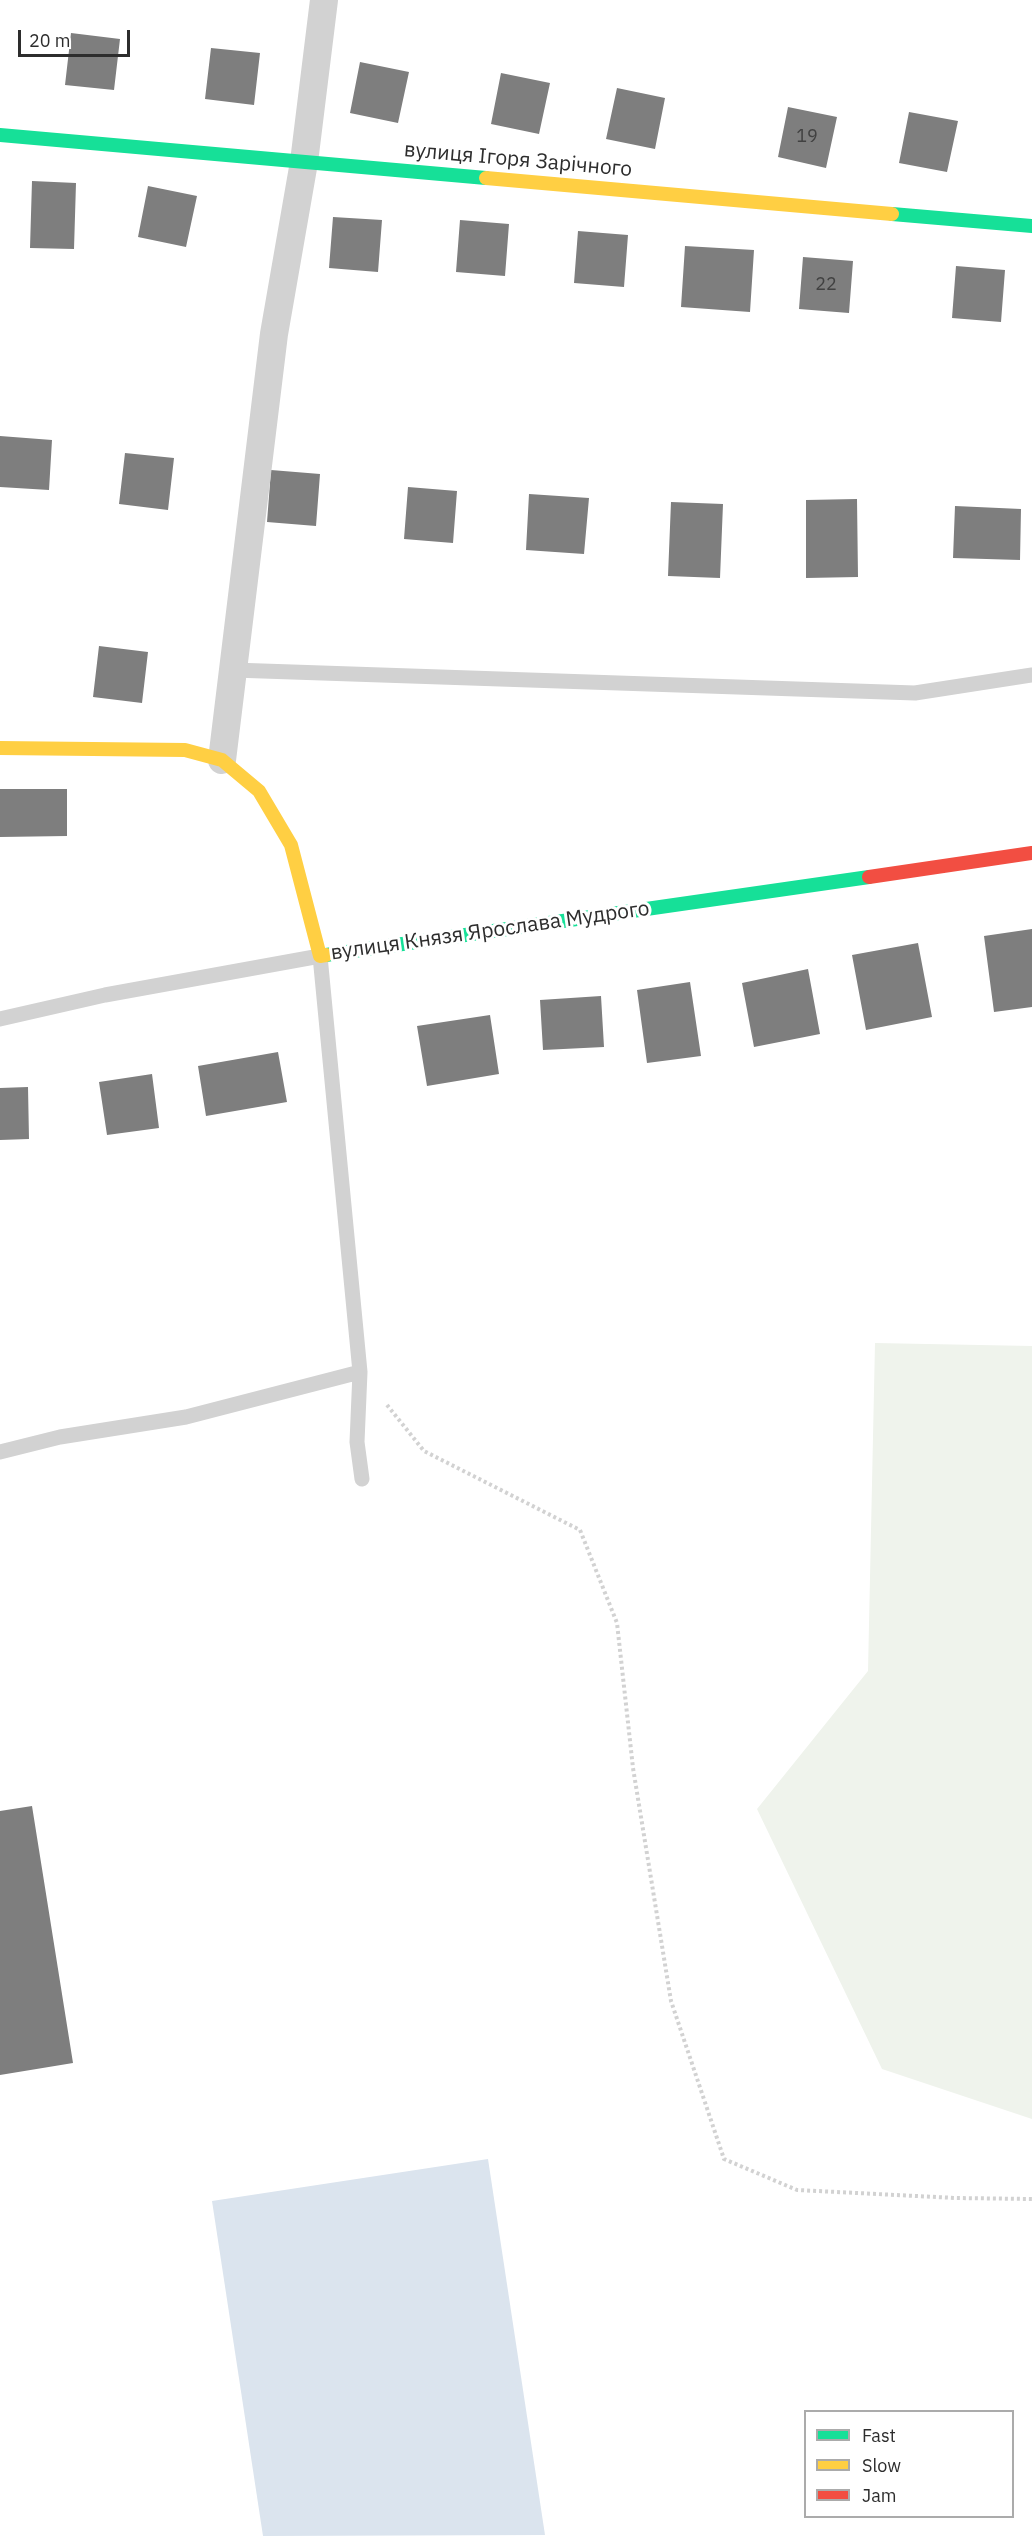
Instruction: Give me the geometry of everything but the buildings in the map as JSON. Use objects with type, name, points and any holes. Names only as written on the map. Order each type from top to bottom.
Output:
[{"type":"street","points":[[222,760],[274,334],[304,162],[324,0]]},
{"type":"street","name":"вулиця Ігоря Зарічного","points":[[0,135],[1032,226]]},
{"type":"street","name":"вулиця Князя Ярослава Мудрого","points":[[0,748],[184,750],[222,760],[259,790],[291,845],[320,956],[1032,853]]},
{"type":"lane","points":[[233,670],[915,693],[1032,675]]},
{"type":"lane","points":[[0,1020],[105,994],[320,956],[360,1372],[357,1442],[363,1479]]},
{"type":"lane","points":[[0,1452],[60,1437],[186,1417],[360,1372]]},
{"type":"path","points":[[360,1372],[424,1451],[580,1530],[617,1623],[633,1768],[671,2001],[724,2159],[797,2190],[956,2198],[1032,2199]]},
{"type":"shaded area","points":[[875,1343],[1032,1346],[1032,2119],[882,2069],[757,1809],[868,1671]]},
{"type":"shaded area","points":[[488,2159],[545,2535],[263,2536],[212,2201]]},
{"type":"traffic: fast","points":[[0,135],[486,178]]},
{"type":"traffic: fast","points":[[892,214],[1032,226]]},
{"type":"traffic: fast","points":[[326,955],[869,877]]},
{"type":"traffic: slow","points":[[486,178],[892,214]]},
{"type":"traffic: slow","points":[[0,748],[185,750],[222,760],[259,791],[291,845],[320,956],[326,955]]},
{"type":"traffic: jam","points":[[869,877],[1032,853]]}]
